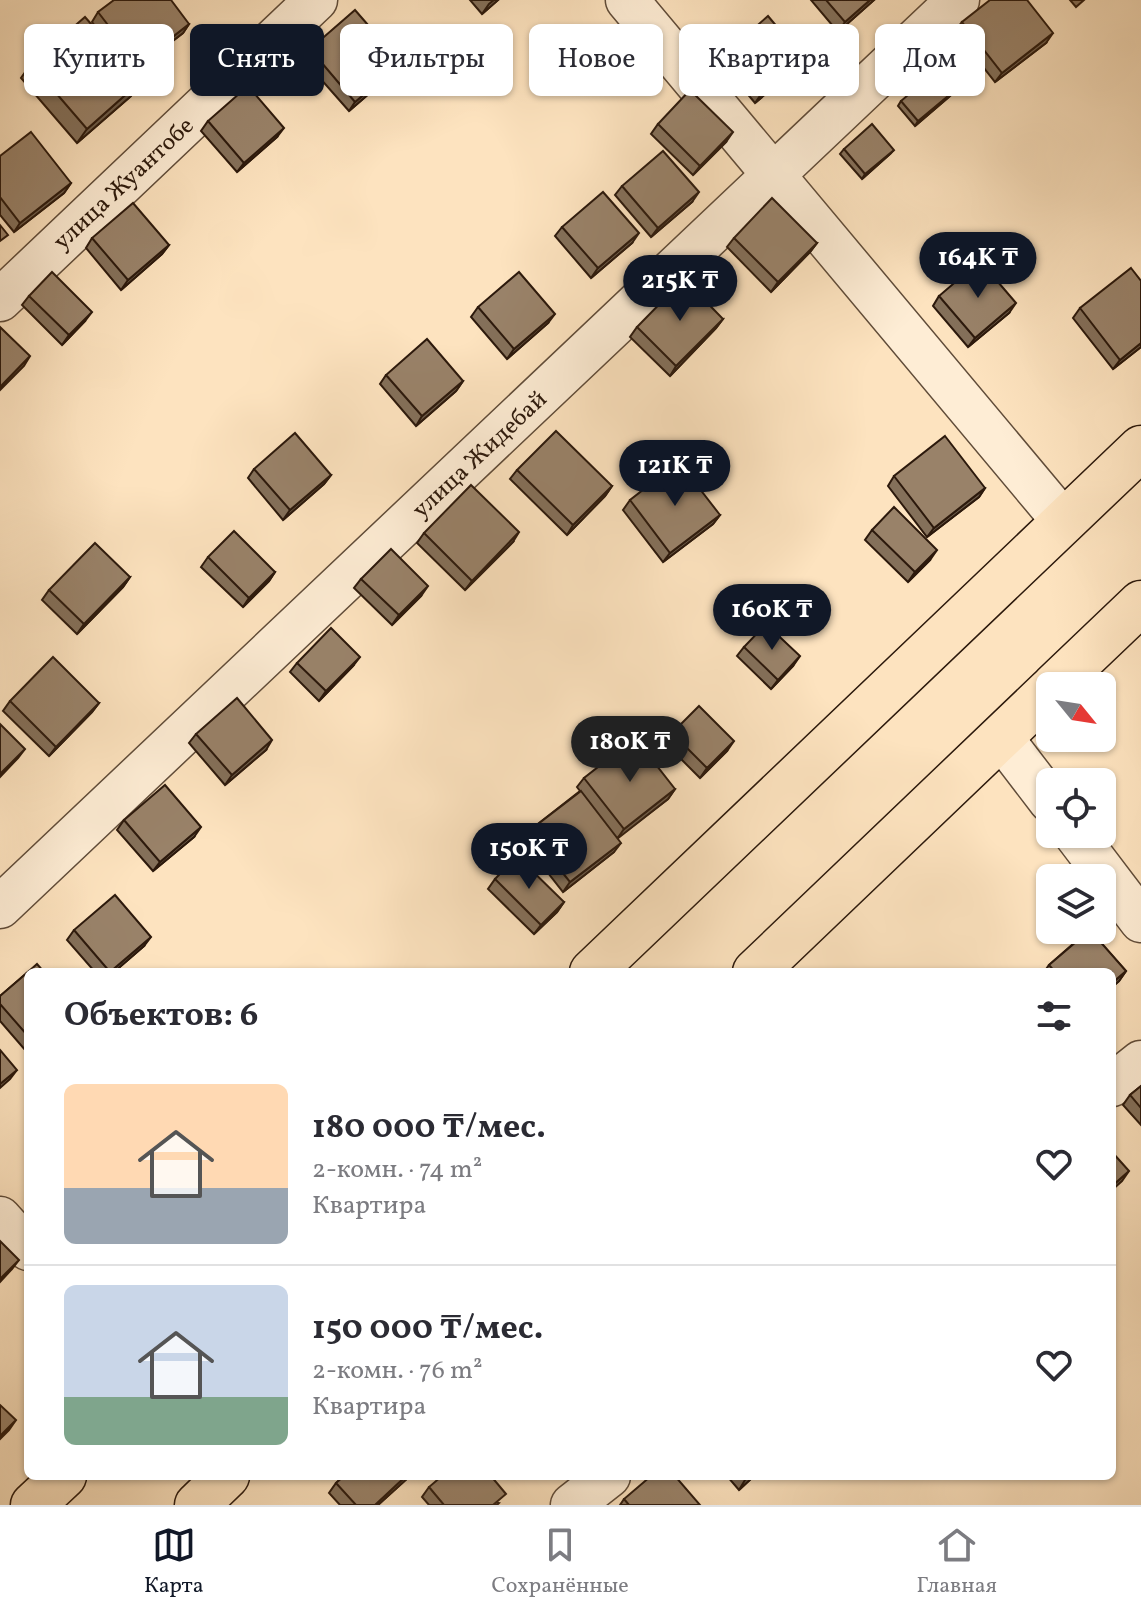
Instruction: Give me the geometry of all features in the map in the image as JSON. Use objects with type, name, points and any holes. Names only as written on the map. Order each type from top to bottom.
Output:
[{"type":"main road","points":[[596,968],[1141,448]]},
{"type":"main road","points":[[1069,672],[1141,603]]},
{"type":"main road","points":[[759,968],[1036,703]]},
{"type":"main road","points":[[33,1505],[60,1480]]},
{"type":"main road","points":[[197,1505],[223,1480]]},
{"type":"street","name":"улица Жуантобе","points":[[0,300],[316,0]]},
{"type":"street","points":[[627,0],[1064,522]]},
{"type":"street","name":"улица Жидебай","points":[[0,907],[958,0]]},
{"type":"street","points":[[1001,737],[1036,783]]},
{"type":"street","points":[[1086,848],[1141,921]]},
{"type":"street","points":[[1116,1082],[1141,1062]]},
{"type":"street","points":[[0,1218],[24,1245]]},
{"type":"street","points":[[572,1505],[604,1480]]},
{"type":"building","points":[[114,0],[171,0],[189,24],[174,36],[174,24],[107,24],[98,12]]},
{"type":"building","points":[[826,0],[870,0],[845,22]]},
{"type":"building","points":[[990,0],[1027,0],[1053,33],[1002,73],[985,51],[985,24],[962,22]]},
{"type":"building","points":[[355,10],[367,24],[340,24],[340,84],[324,65],[324,37]]},
{"type":"building","points":[[768,16],[775,24],[759,24]]},
{"type":"building","points":[[85,17],[91,24],[77,24]]},
{"type":"building","points":[[59,96],[124,96],[87,129]]},
{"type":"building","points":[[237,96],[257,96],[284,128],[244,163],[208,121]]},
{"type":"building","points":[[684,96],[696,96],[733,132],[700,166],[658,124]]},
{"type":"building","points":[[907,96],[948,96],[918,121],[901,101]]},
{"type":"building","points":[[872,124],[894,150],[865,174],[844,149]]},
{"type":"building","points":[[31,132],[71,183],[20,223],[0,197],[0,156]]},
{"type":"building","points":[[663,151],[699,192],[658,228],[622,186]]},
{"type":"building","points":[[603,192],[639,233],[598,268],[562,227]]},
{"type":"building","points":[[772,198],[817,243],[778,282],[734,238]]},
{"type":"building","points":[[133,203],[169,245],[128,280],[92,238]]},
{"type":"building","points":[[0,225],[8,235],[0,241]]},
{"type":"building","points":[[980,261],[1016,303],[975,338],[939,296]]},
{"type":"building","points":[[1131,268],[1141,281],[1141,343],[1120,360],[1080,308]]},
{"type":"building","points":[[52,272],[92,312],[69,335],[29,296]]},
{"type":"building","points":[[519,272],[555,314],[514,349],[478,307]]},
{"type":"building","points":[[684,279],[723,319],[676,366],[637,327]]},
{"type":"building","points":[[0,327],[30,356],[0,387]]},
{"type":"building","points":[[427,339],[463,381],[422,416],[386,375]]},
{"type":"building","points":[[556,431],[612,486],[573,525],[517,470]]},
{"type":"building","points":[[295,433],[331,475],[290,510],[254,469]]},
{"type":"building","points":[[945,436],[985,488],[934,528],[894,476]]},
{"type":"building","points":[[679,462],[720,515],[670,553],[630,500]]},
{"type":"building","points":[[471,485],[519,532],[472,581],[424,533]]},
{"type":"building","points":[[894,507],[937,550],[915,572],[872,530]]},
{"type":"building","points":[[234,531],[275,572],[249,598],[208,557]]},
{"type":"building","points":[[95,543],[130,577],[84,624],[49,590]]},
{"type":"building","points":[[391,549],[428,586],[399,615],[361,579]]},
{"type":"building","points":[[766,624],[800,656],[778,680],[744,647]]},
{"type":"building","points":[[331,628],[360,657],[326,691],[297,663]]},
{"type":"building","points":[[53,657],[99,703],[56,747],[10,701]]},
{"type":"building","points":[[237,698],[272,740],[232,775],[196,734]]},
{"type":"building","points":[[699,706],[734,741],[707,768],[672,733]]},
{"type":"building","points":[[0,724],[25,749],[0,774]]},
{"type":"building","points":[[635,738],[675,789],[624,829],[584,778]]},
{"type":"building","points":[[165,785],[201,827],[160,862],[124,820]]},
{"type":"building","points":[[581,791],[621,843],[570,882],[529,831]]},
{"type":"building","points":[[517,856],[564,902],[541,925],[495,879]]},
{"type":"building","points":[[115,895],[151,937],[115,968],[107,968],[74,930]]},
{"type":"building","points":[[1074,944],[1102,944],[1126,971],[1116,980],[1116,968],[1052,968],[1049,965]]},
{"type":"building","points":[[24,975],[24,1031],[0,1004],[0,996]]},
{"type":"building","points":[[0,1050],[17,1070],[0,1084]]},
{"type":"building","points":[[1141,1086],[1141,1108],[1130,1095]]},
{"type":"building","points":[[1116,1156],[1129,1171],[1116,1182]]},
{"type":"building","points":[[0,1241],[19,1260],[0,1279]]},
{"type":"building","points":[[0,1405],[16,1420],[0,1436]]},
{"type":"building","points":[[339,1480],[402,1480],[375,1505],[356,1505],[336,1483]]},
{"type":"building","points":[[437,1480],[494,1480],[506,1494],[493,1505],[444,1505],[429,1487]]},
{"type":"building","points":[[646,1480],[678,1480],[700,1505],[629,1505],[624,1499]]}]
